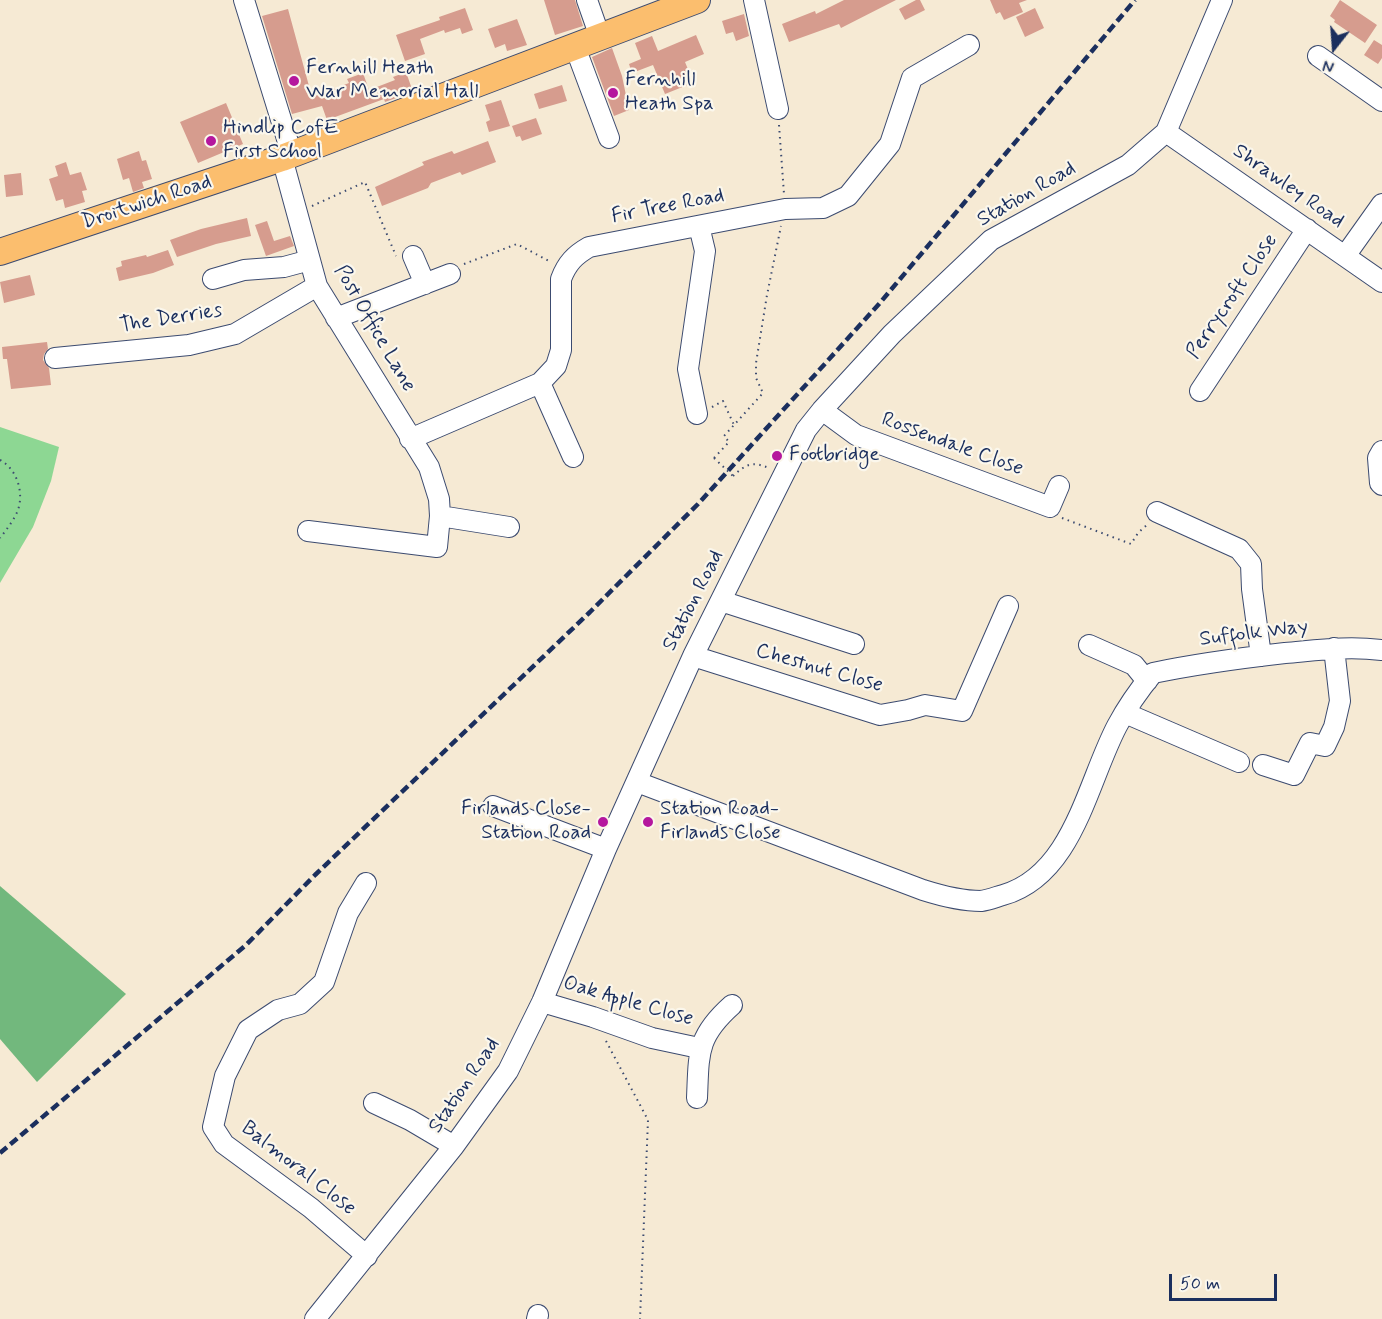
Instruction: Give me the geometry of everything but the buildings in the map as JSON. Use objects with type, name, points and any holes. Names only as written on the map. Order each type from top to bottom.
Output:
[{"type":"main road","name":"Droitwich Road","points":[[0,252],[287,157],[697,0]]},
{"type":"street","name":"Post Office Lane","points":[[244,0],[287,157],[297,212],[317,286],[429,467],[439,499],[437,547],[308,531]]},
{"type":"street","points":[[586,0],[600,37]]},
{"type":"street","points":[[754,0],[778,109]]},
{"type":"street","name":"Station Road","points":[[315,1319],[368,1256],[454,1146],[508,1071],[542,1002],[606,849],[693,657],[806,430],[892,334],[991,240],[1128,165],[1166,132],[1222,0]]},
{"type":"street","name":"Fir Tree Road","points":[[564,270],[574,256],[589,247],[785,209],[823,208],[848,196],[890,144],[912,78],[969,45]]},
{"type":"street","points":[[575,47],[609,138]]},
{"type":"street","points":[[1318,56],[1382,100]]},
{"type":"street","name":"Shrawley Road","points":[[1166,132],[1382,282]]},
{"type":"street","points":[[1345,256],[1382,204]]},
{"type":"street","points":[[697,414],[688,369],[705,251],[699,226]]},
{"type":"street","name":"Perrycroft Close","points":[[1200,391],[1307,229]]},
{"type":"street","points":[[414,258],[425,284]]},
{"type":"street","points":[[213,279],[244,270],[284,267],[310,261]]},
{"type":"street","points":[[410,439],[540,383],[555,366],[561,350],[560,297],[564,270]]},
{"type":"street","points":[[336,318],[450,274]]},
{"type":"street","name":"The Derries","points":[[56,358],[189,345],[235,334],[317,286]]},
{"type":"street","points":[[540,383],[573,457]]},
{"type":"street","name":"Rossendale Close","points":[[822,410],[856,435],[1050,507]]},
{"type":"street","points":[[1382,452],[1378,458],[1382,485]]},
{"type":"street","points":[[1050,507],[1059,486]]},
{"type":"street","points":[[440,516],[509,527]]},
{"type":"street","points":[[1167,523],[1239,549],[1251,564],[1261,656]]},
{"type":"street","points":[[721,601],[854,644]]},
{"type":"street","name":"Chestnut Close","points":[[693,657],[880,714],[925,705],[962,711],[1008,606]]},
{"type":"street","points":[[637,782],[839,859],[956,900],[984,901],[1012,893],[1036,879],[1055,861],[1068,839],[1117,726],[1143,685],[1134,665],[1089,645]]},
{"type":"street","name":"Suffolk Way","points":[[1143,685],[1153,673],[1261,656],[1352,647],[1382,650]]},
{"type":"street","points":[[1263,765],[1294,775],[1310,743],[1325,746],[1334,727],[1340,701],[1334,648]]},
{"type":"street","points":[[1125,712],[1239,762]]},
{"type":"street","points":[[493,806],[606,849]]},
{"type":"street","name":"Balmoral Close","points":[[366,883],[348,913],[324,982],[300,1004],[278,1010],[248,1030],[225,1076],[213,1126],[224,1144],[311,1208],[368,1256]]},
{"type":"street","name":"Oak Apple Close","points":[[542,1002],[652,1038],[699,1048]]},
{"type":"street","points":[[697,1098],[699,1048],[710,1027],[732,1005]]},
{"type":"street","points":[[374,1103],[406,1109],[454,1146]]},
{"type":"path","points":[[778,109],[785,209],[756,363],[756,378],[763,393],[724,436],[729,442],[714,458],[733,476],[747,463],[758,463],[783,473]]},
{"type":"path","points":[[297,212],[365,182],[400,267],[414,258]]},
{"type":"path","points":[[450,274],[459,266],[517,244],[564,270]]},
{"type":"path","points":[[697,414],[723,401],[734,425]]},
{"type":"path","points":[[0,460],[18,480],[20,493],[19,507],[0,538]]},
{"type":"path","points":[[1050,507],[1054,515],[1131,544],[1167,523]]},
{"type":"path","points":[[556,966],[593,1017],[648,1120],[640,1319]]},
{"type":"green space","points":[[0,427],[59,447],[51,481],[33,527],[0,583]]},
{"type":"green space","points":[[0,886],[126,994],[37,1082],[0,1039]]},
{"type":"railway","points":[[0,1153],[246,945],[315,875],[590,612],[698,504],[879,304],[1135,0]]},
{"type":"place","name":"Fernhill Heath War Memorial Hall","points":[[294,81]]},
{"type":"place","name":"Fernhill Heath Spa","points":[[613,93]]},
{"type":"place","name":"Hindlip CofE First School","points":[[211,141]]},
{"type":"place","name":"Footbridge","points":[[777,456]]},
{"type":"place","name":"Firlands Close- Station Road","points":[[603,822]]},
{"type":"place","name":"Station Road- Firlands Close","points":[[648,822]]}]
